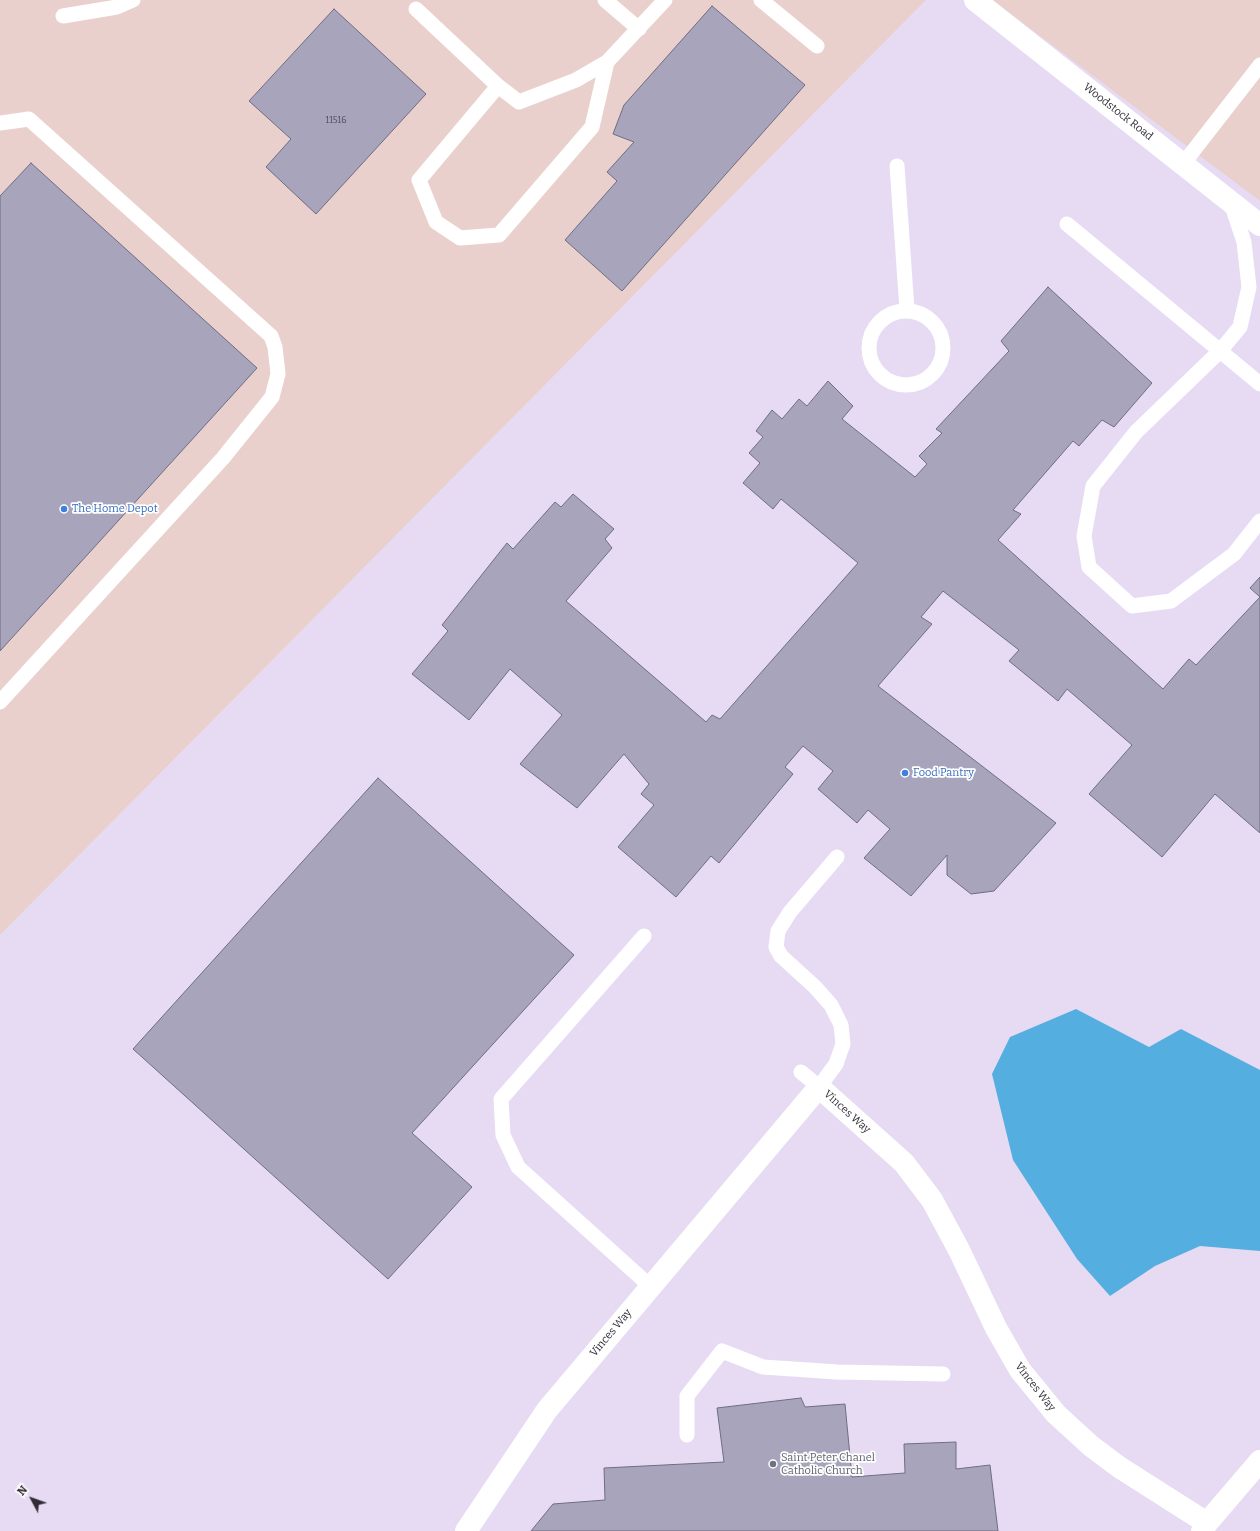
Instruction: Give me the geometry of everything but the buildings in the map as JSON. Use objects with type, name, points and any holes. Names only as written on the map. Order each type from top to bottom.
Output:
[{"type":"street","name":"Woodstock Road","points":[[975,0],[1260,225]]},
{"type":"street","name":"Vinces Way","points":[[466,1531],[547,1410],[819,1087],[904,1163],[932,1200],[959,1250],[996,1328],[1020,1370],[1056,1414],[1091,1446],[1205,1527],[1260,1462]]},
{"type":"lane","points":[[63,16],[117,7],[133,0]]},
{"type":"lane","points":[[605,0],[639,29]]},
{"type":"lane","points":[[416,9],[498,86],[519,102],[576,80],[608,62],[665,0]]},
{"type":"lane","points":[[761,0],[817,46]]},
{"type":"lane","points":[[498,86],[419,180],[436,222],[460,238],[499,235],[592,127],[608,62]]},
{"type":"lane","points":[[1183,164],[1260,64]]},
{"type":"lane","points":[[0,123],[29,119],[271,336],[275,347],[278,374],[272,397],[223,458],[0,702]]},
{"type":"lane","points":[[897,166],[907,310]]},
{"type":"lane","points":[[1231,203],[1244,242],[1249,287],[1240,327],[1220,351],[1136,432],[1093,486],[1084,536],[1089,567],[1132,606],[1171,601],[1234,554],[1260,521]]},
{"type":"lane","points":[[1067,224],[1260,384]]},
{"type":"lane","points":[[907,310],[922,314],[935,324],[942,339],[942,354],[936,369],[924,380],[909,385],[892,382],[878,373],[870,358],[869,340],[877,325],[890,314],[907,310]]},
{"type":"lane","points":[[801,1072],[819,1087],[836,1064],[843,1044],[841,1025],[831,1006],[814,987],[781,956],[776,947],[778,931],[790,912],[837,856]]},
{"type":"lane","points":[[644,936],[501,1099],[503,1135],[518,1167],[650,1286]]},
{"type":"lane","points":[[687,1436],[687,1396],[722,1351],[763,1367],[837,1372],[943,1374]]},
{"type":"shaded area","points":[[0,0],[926,0],[0,935]]},
{"type":"shaded area","points":[[992,0],[1260,0],[1260,201]]},
{"type":"water","points":[[1076,1009],[1149,1047],[1181,1029],[1260,1070],[1260,1251],[1200,1246],[1155,1266],[1110,1296],[1077,1259],[1013,1160],[992,1074],[1010,1037]]},
{"type":"place","name":"The Home Depot","points":[[64,509]]},
{"type":"place","name":"Food Pantry","points":[[905,773]]},
{"type":"place","name":"Saint Peter Chanel Catholic Church","points":[[773,1464]]}]
